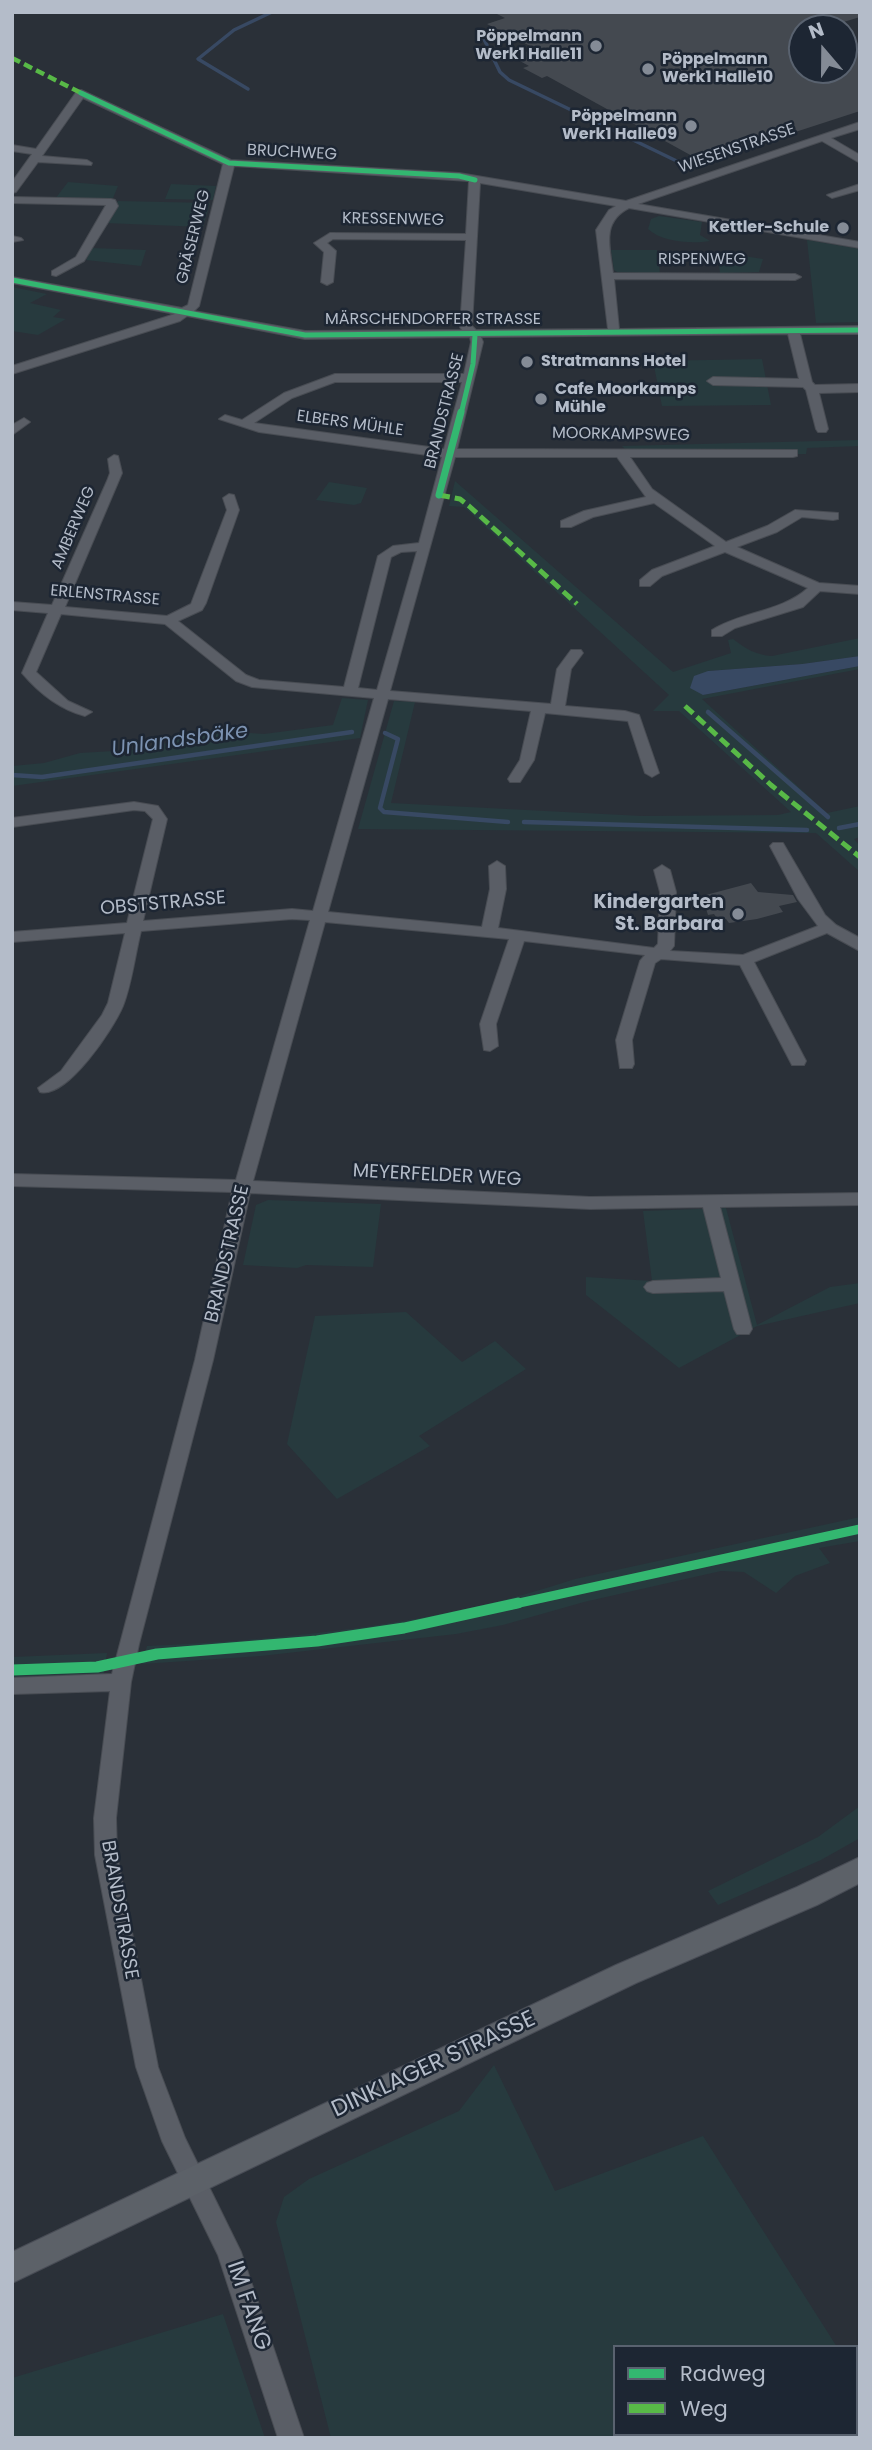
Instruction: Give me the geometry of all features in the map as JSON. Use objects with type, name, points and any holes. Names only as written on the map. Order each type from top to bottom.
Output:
[{"type":"main road","name":"DINKLAGER STRASSE","points":[[12,2268],[626,1974],[807,1896],[860,1869]]},
{"type":"street","name":"BRUCHWEG","points":[[36,155],[80,93],[229,163],[459,176],[860,245]]},
{"type":"street","name":"WIESENSTRASSE","points":[[626,205],[860,125]]},
{"type":"street","points":[[822,137],[860,160]]},
{"type":"street","points":[[12,148],[36,155],[88,163]]},
{"type":"street","points":[[12,190],[36,155]]},
{"type":"street","name":"GRÄSERWEG","points":[[183,313],[193,306],[229,163]]},
{"type":"street","points":[[475,180],[466,327],[475,335]]},
{"type":"street","points":[[832,195],[860,187]]},
{"type":"street","points":[[12,200],[111,202],[112,206],[80,258],[56,273]]},
{"type":"street","points":[[614,333],[602,230],[613,212],[626,205]]},
{"type":"street","name":"KRESSENWEG","points":[[327,282],[330,251],[320,243],[330,236],[471,237]]},
{"type":"street","name":"RISPENWEG","points":[[608,276],[795,277]]},
{"type":"street","name":"MÄRSCHENDORFER STRASSE","points":[[12,280],[305,335],[860,330]]},
{"type":"street","points":[[12,370],[176,319],[183,313]]},
{"type":"street","points":[[793,331],[822,429]]},
{"type":"street","name":"BRANDSTRASSE","points":[[193,2180],[174,2141],[147,2067],[106,1856],[105,1818],[121,1682],[130,1638],[204,1360],[242,1188],[424,547],[469,377],[477,342],[475,335]]},
{"type":"street","name":"ELBERS MÜHLE","points":[[247,423],[267,408],[320,381],[469,377]]},
{"type":"street","points":[[713,382],[860,388]]},
{"type":"street","name":"ELBERS MÜHLE","points":[[225,419],[259,428],[432,453],[449,452]]},
{"type":"street","points":[[12,431],[24,422]]},
{"type":"street","name":"MOORKAMPSWEG","points":[[449,452],[598,451],[622,455],[793,453]]},
{"type":"street","points":[[622,455],[647,492],[723,546],[817,587],[860,590]]},
{"type":"street","name":"AMBERWEG","points":[[85,712],[63,704],[29,673],[113,481],[116,473],[114,459]]},
{"type":"street","points":[[169,620],[197,607],[199,603],[233,510],[229,498]]},
{"type":"street","points":[[566,524],[589,514],[655,499]]},
{"type":"street","points":[[645,583],[657,573],[772,529],[800,513],[833,516]]},
{"type":"street","points":[[350,691],[385,555],[390,550],[399,548],[424,547]]},
{"type":"street","points":[[718,634],[730,625],[798,604],[817,587]]},
{"type":"street","name":"ERLENSTRASSE","points":[[12,606],[169,620],[247,682],[557,708],[634,718],[652,774]]},
{"type":"street","points":[[557,708],[565,669],[576,653]]},
{"type":"street","points":[[515,779],[527,760],[539,707]]},
{"type":"street","points":[[12,823],[134,806],[150,807],[157,811],[160,819],[116,1003],[110,1016],[67,1075],[46,1088]]},
{"type":"street","points":[[778,846],[816,913],[828,927],[850,937],[860,946]]},
{"type":"street","points":[[489,932],[498,890],[496,866]]},
{"type":"street","points":[[626,1064],[624,1040],[648,961],[654,953],[666,946],[668,892],[662,870]]},
{"type":"street","name":"OBSTSTRASSE","points":[[12,937],[292,914],[489,932],[654,953],[745,960]]},
{"type":"street","points":[[798,1061],[745,960],[828,927]]},
{"type":"street","points":[[491,1046],[488,1024],[518,936]]},
{"type":"street","name":"MEYERFELDER WEG","points":[[12,1180],[590,1203],[860,1199]]},
{"type":"street","points":[[710,1201],[743,1329]]},
{"type":"street","points":[[653,1287],[731,1284]]},
{"type":"street","points":[[12,1686],[121,1682]]},
{"type":"street","name":"IM FANG","points":[[193,2180],[229,2252],[291,2438]]},
{"type":"green space","points":[[68,182],[118,186],[113,198],[55,199]]},
{"type":"green space","points":[[171,184],[216,186],[213,200],[165,199]]},
{"type":"green space","points":[[118,201],[210,203],[203,227],[105,223]]},
{"type":"green space","points":[[659,216],[702,222],[700,235],[710,241],[677,241],[661,237],[648,229],[651,219]]},
{"type":"green space","points":[[807,240],[860,249],[860,322],[816,323]]},
{"type":"green space","points":[[92,248],[146,250],[141,266],[86,260]]},
{"type":"green space","points":[[611,250],[657,250],[660,274],[617,272],[614,270]]},
{"type":"green space","points":[[717,252],[763,259],[759,272],[720,273]]},
{"type":"green space","points":[[12,287],[47,294],[30,303],[61,310],[53,317],[66,319],[38,335],[12,331]]},
{"type":"green space","points":[[762,359],[771,405],[662,406],[653,361]]},
{"type":"green space","points":[[860,440],[860,446],[807,448],[806,454],[633,457],[622,446]]},
{"type":"green space","points":[[455,481],[673,672],[731,653],[728,640],[733,639],[751,651],[772,656],[860,638],[860,656],[802,664],[708,671],[703,695],[860,666],[860,669],[702,699],[827,813],[860,806],[860,837],[854,839],[860,846],[860,872],[816,833],[358,829],[394,701],[415,702],[391,803],[642,816],[778,815],[791,812],[679,711],[653,711],[669,695],[464,507],[449,506]]},
{"type":"green space","points":[[329,482],[367,488],[361,503],[354,505],[316,500]]},
{"type":"green space","points":[[342,698],[368,700],[360,738],[12,786],[12,766],[44,763],[80,753],[147,749],[207,730],[264,734],[333,725]]},
{"type":"green space","points":[[268,1200],[381,1204],[373,1267],[306,1265],[297,1268],[243,1265],[256,1205]]},
{"type":"green space","points":[[726,1208],[757,1325],[830,1287],[860,1283],[860,1303],[757,1326],[679,1368],[586,1295],[586,1277],[652,1281],[643,1211]]},
{"type":"green space","points":[[406,1312],[462,1362],[495,1341],[526,1369],[419,1436],[430,1446],[337,1499],[287,1444],[315,1316]]},
{"type":"green space","points":[[860,1517],[860,1541],[819,1548],[830,1563],[795,1576],[776,1593],[744,1572],[721,1571],[584,1602],[503,1625],[456,1634],[261,1656],[142,1664],[147,1646],[308,1634],[418,1618],[472,1608],[575,1579]]},
{"type":"green space","points":[[107,1653],[101,1691],[12,1694],[12,1657]]},
{"type":"green space","points":[[860,1806],[860,1838],[821,1860],[718,1905],[708,1891],[818,1837]]},
{"type":"green space","points":[[494,2065],[555,2191],[703,2136],[836,2345],[613,2345],[613,2436],[858,2436],[858,2380],[860,2438],[331,2438],[276,2222],[284,2197],[309,2179],[459,2111]]},
{"type":"green space","points":[[223,2314],[265,2438],[12,2438],[12,2378]]},
{"type":"water","points":[[860,656],[860,666],[703,695],[690,688],[694,676],[708,671],[802,664]]},
{"type":"building","points":[[493,12],[860,12],[858,18],[858,14],[788,14],[788,84],[858,84],[858,48],[860,111],[703,162],[547,76],[542,78],[523,68],[529,66],[511,56],[536,49],[487,24],[505,18]]},
{"type":"building","points":[[751,883],[758,892],[793,895],[797,902],[779,906],[783,912],[757,919],[729,923],[726,919],[718,920],[714,914],[708,915],[702,896]]},
{"type":"waterway","points":[[248,89],[198,59],[234,30],[272,12]]},
{"type":"waterway","points":[[482,35],[500,72],[509,80],[687,166]]},
{"type":"waterway","points":[[708,712],[828,817]]},
{"type":"waterway","name":"Unlandsbäke","points":[[12,775],[42,777],[352,732]]},
{"type":"waterway","name":"Unlandsbäke","points":[[385,733],[398,739],[380,808],[384,812],[508,822]]},
{"type":"waterway","name":"Unlandsbäke","points":[[524,822],[807,830]]},
{"type":"waterway","points":[[839,828],[860,824]]},
{"type":"marked path","points":[[12,58],[81,93]]},
{"type":"marked path","points":[[439,495],[460,499],[469,506],[577,604]]},
{"type":"marked path","points":[[685,706],[771,785],[860,857]]},
{"type":"cycle path","points":[[81,93],[229,163],[459,176],[475,180]]},
{"type":"cycle path","points":[[12,280],[305,335],[860,330]]},
{"type":"cycle path","points":[[439,495],[468,387],[475,335]]},
{"type":"cycle path","points":[[12,1670],[97,1667],[157,1654],[317,1641],[404,1628],[860,1529]]},
{"type":"place","name":"Pöppelmann Werk1 Halle11","points":[[596,46]]},
{"type":"place","name":"Pöppelmann Werk1 Halle10","points":[[648,69]]},
{"type":"place","name":"Pöppelmann Werk1 Halle09","points":[[691,126]]},
{"type":"place","name":"Kettler-Schule","points":[[843,228]]},
{"type":"place","name":"Stratmanns Hotel","points":[[527,362]]},
{"type":"place","name":"Cafe Moorkamps Mühle","points":[[541,399]]},
{"type":"place","name":"Kindergarten St. Barbara","points":[[738,914]]}]
